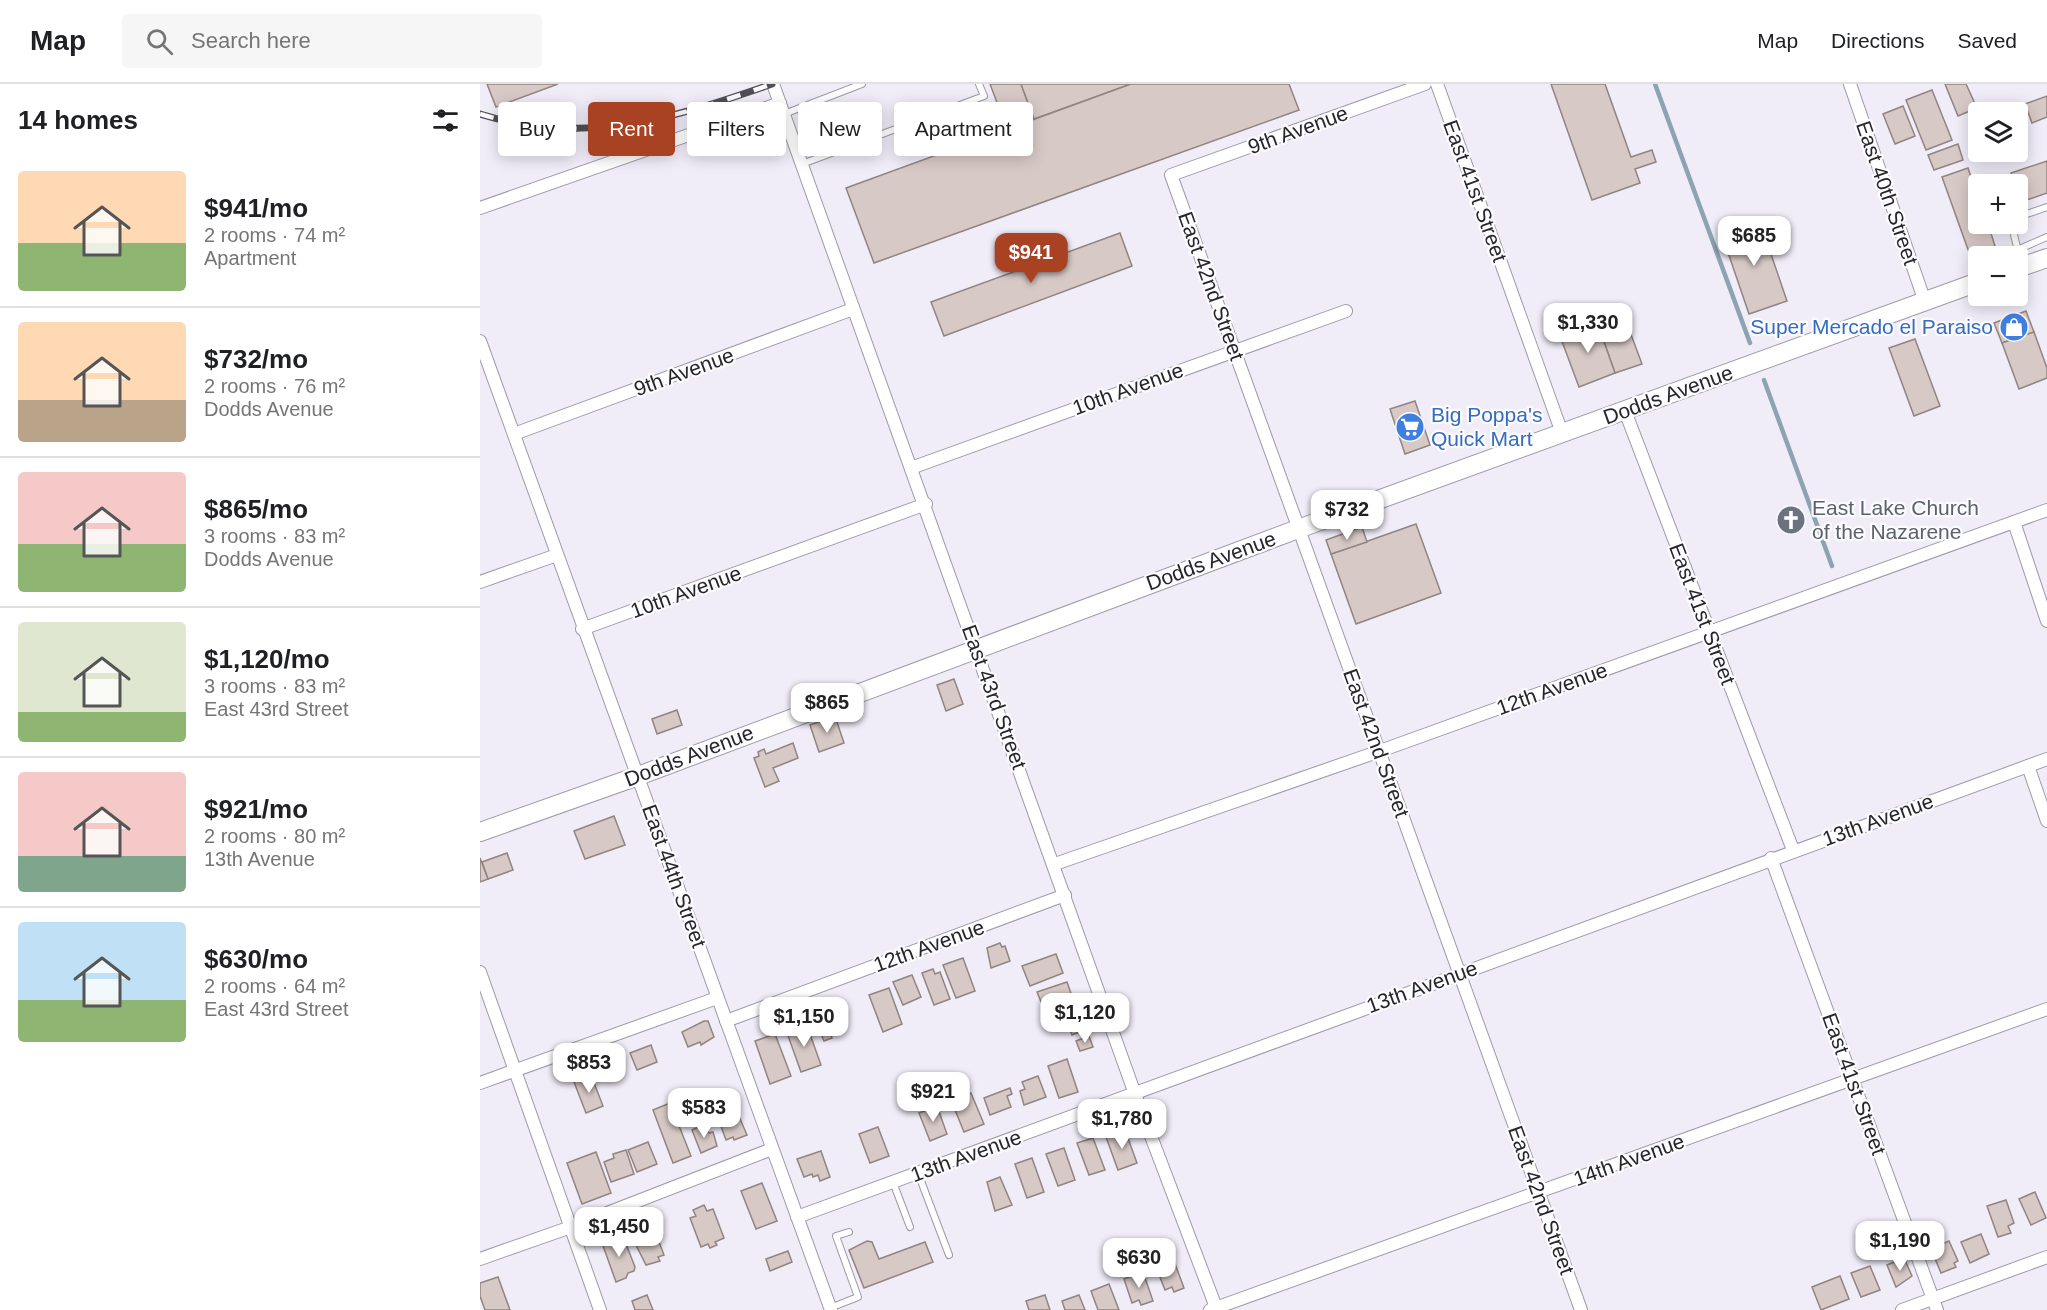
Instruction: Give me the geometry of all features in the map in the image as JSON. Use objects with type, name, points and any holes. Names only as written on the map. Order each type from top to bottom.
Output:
[{"type":"street","name":"East 43rd Street","points":[[772,84],[779,102]]},
{"type":"street","name":"9th Avenue","points":[[1171,175],[1425,84]]},
{"type":"street","name":"East 41st Street","points":[[1437,84],[1563,433]]},
{"type":"street","name":"East 40th Street","points":[[1850,84],[1925,302]]},
{"type":"street","name":"East 43rd Street","points":[[786,120],[1214,1309]]},
{"type":"street","points":[[480,208],[687,140]]},
{"type":"street","name":"East 42nd Street","points":[[1171,175],[1581,1310]]},
{"type":"street","points":[[2028,260],[2047,258]]},
{"type":"street","name":"Dodds Avenue","points":[[480,832],[638,776],[976,647],[1968,286]]},
{"type":"street","name":"9th Avenue","points":[[514,434],[853,309]]},
{"type":"street","name":"10th Avenue","points":[[911,468],[1346,311]]},
{"type":"street","name":"East 44th Street","points":[[480,341],[582,629],[638,776],[830,1309]]},
{"type":"street","name":"East 41st Street","points":[[1625,411],[1793,850]]},
{"type":"street","name":"10th Avenue","points":[[582,629],[926,504]]},
{"type":"street","name":"12th Avenue","points":[[1055,864],[1380,751],[2047,510]]},
{"type":"street","points":[[2014,522],[2047,621]]},
{"type":"street","points":[[480,582],[557,555]]},
{"type":"street","name":"13th Avenue","points":[[797,1217],[1771,858],[2047,759]]},
{"type":"street","points":[[2028,766],[2047,821]]},
{"type":"street","name":"East 41st Street","points":[[1771,858],[1935,1304]]},
{"type":"street","name":"12th Avenue","points":[[726,1021],[1065,895]]},
{"type":"street","points":[[480,972],[600,1310]]},
{"type":"street","points":[[480,1083],[717,998]]},
{"type":"street","name":"14th Avenue","points":[[1214,1309],[2047,1009]]},
{"type":"street","points":[[480,1259],[571,1227],[772,1149]]},
{"type":"street","points":[[1902,1310],[1935,1304],[2047,1257]]},
{"type":"lane","points":[[786,108],[862,84]]},
{"type":"lane","points":[[802,164],[984,96],[979,84]]},
{"type":"lane","points":[[2028,214],[2047,207]]},
{"type":"lane","points":[[2028,253],[2047,237]]},
{"type":"lane","points":[[918,1173],[949,1256]]},
{"type":"lane","points":[[893,1182],[910,1227]]},
{"type":"lane","points":[[830,1309],[858,1298],[836,1236],[849,1232]]},
{"type":"building","points":[[487,84],[558,84],[509,102],[498,102],[496,107]]},
{"type":"building","points":[[990,84],[1021,84],[1028,102],[997,102]]},
{"type":"building","points":[[1021,84],[1131,84],[1034,119],[1033,102],[1028,102]]},
{"type":"building","points":[[1131,84],[1289,84],[1299,110],[874,263],[846,188],[934,156],[1033,156],[1033,120]]},
{"type":"building","points":[[1551,84],[1605,84],[1631,157],[1652,150],[1656,162],[1635,169],[1640,183],[1592,200]]},
{"type":"building","points":[[1945,84],[1966,84],[1974,102],[1968,102],[1968,112],[1958,116]]},
{"type":"building","points":[[1932,90],[1952,140],[1926,150],[1906,100]]},
{"type":"building","points":[[2047,96],[2047,117],[2032,123],[2028,112],[2028,103]]},
{"type":"building","points":[[1903,106],[1915,136],[1895,144],[1883,114]]},
{"type":"building","points":[[1958,144],[1963,160],[1934,170],[1928,155]]},
{"type":"building","points":[[2047,161],[2047,193],[2028,200],[2028,174],[2011,173]]},
{"type":"building","points":[[1968,168],[1970,174],[1968,174],[1968,234],[1991,234],[1995,246],[1968,246],[1968,249],[1942,177]]},
{"type":"building","points":[[1759,219],[1787,301],[1749,314],[1721,232]]},
{"type":"building","points":[[1120,233],[1132,266],[944,336],[931,302]]},
{"type":"building","name":"Super Mercado el Paraiso","points":[[2026,311],[2034,332],[2002,343],[1994,323]]},
{"type":"building","points":[[1623,313],[1642,364],[1615,373],[1597,322]]},
{"type":"building","points":[[1597,322],[1615,373],[1579,387],[1560,336]]},
{"type":"building","points":[[2034,332],[2047,368],[2047,378],[2019,389],[2002,343]]},
{"type":"building","points":[[1915,339],[1940,406],[1914,416],[1889,348]]},
{"type":"building","name":"Big Poppa's Quick Mart","points":[[1415,401],[1430,445],[1405,454],[1390,409]]},
{"type":"building","points":[[1416,524],[1441,593],[1356,624],[1331,554]]},
{"type":"building","points":[[1362,527],[1367,542],[1331,554],[1326,540]]},
{"type":"building","points":[[954,679],[963,704],[946,711],[937,685]]},
{"type":"building","points":[[677,710],[682,725],[657,734],[652,719]]},
{"type":"building","points":[[835,716],[844,743],[819,752],[810,725]]},
{"type":"building","points":[[793,743],[798,758],[773,768],[779,781],[765,787],[754,758],[759,756],[758,752],[764,749],[766,754]]},
{"type":"building","points":[[614,816],[625,845],[585,859],[574,831]]},
{"type":"building","points":[[507,853],[513,870],[488,879],[482,862]]},
{"type":"building","points":[[480,858],[488,879],[480,882]]},
{"type":"building","points":[[1000,943],[1002,947],[1005,946],[1010,961],[991,968],[987,948]]},
{"type":"building","points":[[1056,954],[1063,973],[1030,986],[1022,966]]},
{"type":"building","points":[[963,958],[975,991],[956,998],[943,965]]},
{"type":"building","points":[[933,969],[935,974],[940,972],[950,999],[934,1005],[922,973]]},
{"type":"building","points":[[912,975],[921,997],[903,1005],[893,982]]},
{"type":"building","points":[[1067,982],[1073,999],[1044,1009],[1037,992]]},
{"type":"building","points":[[889,988],[902,1024],[883,1032],[869,995]]},
{"type":"building","points":[[1083,1008],[1090,1028],[1072,1035],[1065,1015]]},
{"type":"building","points":[[828,1010],[829,1013],[836,1011],[843,1029],[831,1034],[832,1038],[824,1041],[815,1019]]},
{"type":"building","points":[[708,1021],[714,1037],[701,1045],[700,1042],[688,1047],[682,1032]]},
{"type":"building","points":[[806,1023],[821,1065],[801,1072],[786,1030]]},
{"type":"building","points":[[775,1034],[791,1076],[770,1084],[755,1041]]},
{"type":"building","points":[[1089,1036],[1093,1047],[1080,1051],[1076,1041]]},
{"type":"building","points":[[651,1045],[657,1062],[637,1070],[630,1053]]},
{"type":"building","points":[[1067,1059],[1078,1092],[1059,1098],[1048,1066]]},
{"type":"building","points":[[591,1075],[603,1106],[586,1113],[574,1082]]},
{"type":"building","points":[[1038,1076],[1046,1097],[1024,1105],[1020,1091],[1025,1089],[1022,1082]]},
{"type":"building","points":[[1010,1088],[1012,1094],[1007,1096],[1011,1107],[990,1115],[984,1098]]},
{"type":"building","points":[[971,1093],[984,1124],[964,1132],[951,1100]]},
{"type":"building","points":[[728,1098],[729,1101],[732,1100],[747,1135],[734,1140],[733,1137],[726,1140],[714,1107]]},
{"type":"building","points":[[670,1103],[691,1156],[673,1163],[653,1110]]},
{"type":"building","points":[[937,1106],[947,1134],[930,1141],[919,1113]]},
{"type":"building","points":[[705,1124],[709,1133],[713,1132],[717,1146],[701,1153],[692,1130]]},
{"type":"building","points":[[878,1127],[889,1156],[870,1163],[859,1134]]},
{"type":"building","points":[[1125,1130],[1137,1163],[1118,1170],[1106,1137]]},
{"type":"building","points":[[1093,1138],[1105,1170],[1089,1175],[1077,1143]]},
{"type":"building","points":[[648,1142],[657,1164],[637,1172],[628,1150]]},
{"type":"building","points":[[1064,1148],[1075,1180],[1058,1186],[1046,1154]]},
{"type":"building","points":[[626,1150],[634,1174],[611,1182],[604,1162],[614,1158],[613,1154]]},
{"type":"building","points":[[821,1151],[830,1177],[820,1181],[818,1175],[813,1177],[812,1174],[804,1177],[797,1159]]},
{"type":"building","points":[[596,1152],[611,1193],[582,1204],[567,1163]]},
{"type":"building","points":[[1032,1158],[1044,1192],[1027,1198],[1015,1164]]},
{"type":"building","points":[[1000,1177],[1012,1205],[995,1211],[987,1182]]},
{"type":"building","points":[[762,1183],[777,1221],[756,1229],[741,1191]]},
{"type":"building","points":[[2035,1192],[2046,1218],[2031,1225],[2019,1199]]},
{"type":"building","points":[[2006,1200],[2014,1223],[2008,1226],[2011,1233],[1998,1237],[1987,1206]]},
{"type":"building","points":[[704,1205],[707,1211],[713,1209],[724,1238],[715,1242],[717,1245],[710,1248],[708,1244],[701,1247],[690,1218],[696,1216],[693,1210]]},
{"type":"building","points":[[653,1226],[664,1255],[658,1257],[660,1261],[646,1265],[632,1237],[640,1235],[639,1230]]},
{"type":"building","points":[[1981,1234],[1989,1254],[1970,1263],[1961,1242]]},
{"type":"building","points":[[623,1236],[635,1267],[626,1278],[616,1282],[602,1243]]},
{"type":"building","points":[[867,1241],[872,1242],[879,1259],[925,1242],[933,1262],[864,1288],[849,1250]]},
{"type":"building","points":[[1949,1241],[1958,1261],[1954,1263],[1956,1267],[1941,1273],[1931,1249]]},
{"type":"building","points":[[788,1251],[792,1262],[770,1271],[766,1259]]},
{"type":"building","points":[[1904,1258],[1912,1276],[1896,1287],[1887,1265]]},
{"type":"building","points":[[1174,1261],[1184,1288],[1174,1292],[1172,1287],[1165,1290],[1156,1267]]},
{"type":"building","points":[[1870,1266],[1880,1290],[1861,1297],[1851,1273]]},
{"type":"building","points":[[1143,1272],[1153,1301],[1141,1305],[1139,1300],[1132,1303],[1124,1279]]},
{"type":"building","points":[[1840,1276],[1849,1299],[1821,1310],[1812,1287]]},
{"type":"building","points":[[498,1277],[510,1310],[485,1310],[480,1296],[480,1283]]},
{"type":"building","points":[[1109,1284],[1119,1310],[1098,1310],[1091,1291]]},
{"type":"building","points":[[647,1295],[653,1310],[635,1310],[632,1301]]},
{"type":"building","points":[[1045,1295],[1050,1310],[1029,1310],[1026,1301]]},
{"type":"building","points":[[1079,1295],[1085,1310],[1065,1310],[1062,1301]]},
{"type":"waterway","points":[[1655,84],[1750,343]]},
{"type":"waterway","points":[[1764,380],[1832,566]]},
{"type":"railway","points":[[480,114],[556,128],[592,128],[663,117],[699,108],[772,84]]},
{"type":"place","name":"Super Mercado el Paraiso","points":[[2014,327]]},
{"type":"place","name":"Big Poppa's Quick Mart","points":[[1410,427]]},
{"type":"place","name":"East Lake Church of the Nazarene","points":[[1791,520]]}]
